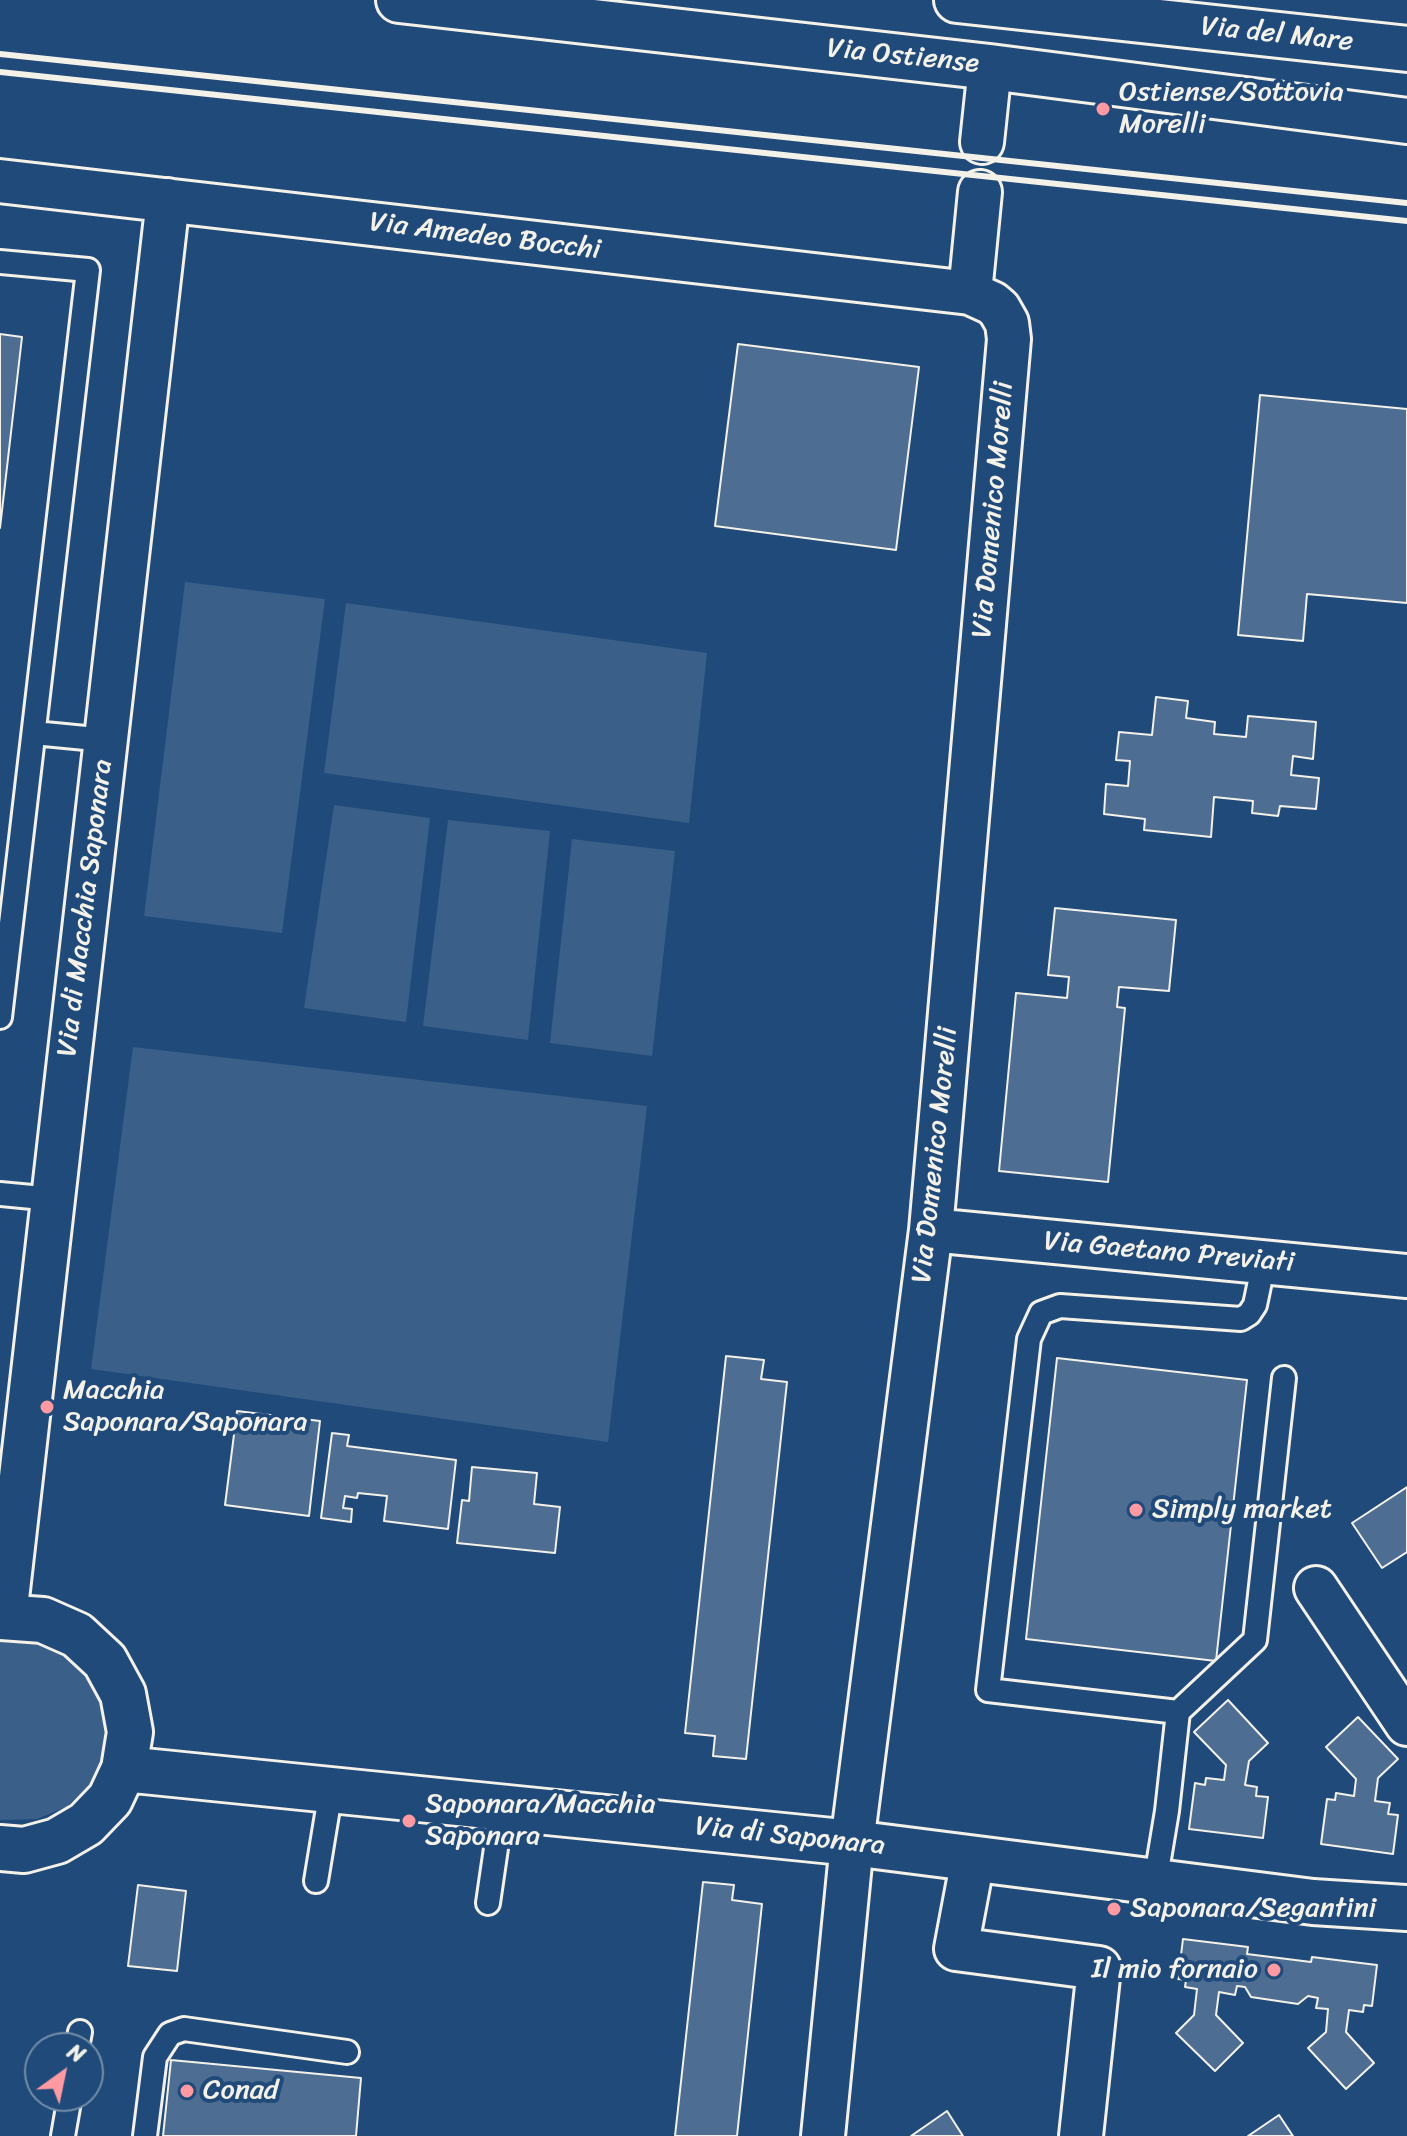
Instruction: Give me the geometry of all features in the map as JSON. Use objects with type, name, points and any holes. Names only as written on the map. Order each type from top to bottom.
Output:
[{"type":"street","name":"Via Ostiense","points":[[399,0],[990,67],[1407,121]]},
{"type":"street","name":"Via del Mare","points":[[957,0],[1407,49]]},
{"type":"street","points":[[982,142],[990,67]]},
{"type":"street","name":"Via Amedeo Bocchi","points":[[0,181],[970,293]]},
{"type":"street","points":[[970,293],[980,192]]},
{"type":"street","name":"Via di Macchia Saponara","points":[[2,1616],[168,200]]},
{"type":"street","name":"Via Domenico Morelli","points":[[823,2136],[852,1843],[931,1230],[1009,339],[1007,323],[999,309],[985,298],[970,293]]},
{"type":"street","name":"Via Gaetano Previati","points":[[931,1230],[1407,1276]]},
{"type":"street","points":[[1316,1588],[1407,1724]]},
{"type":"street","points":[[0,1848],[24,1850],[57,1841],[86,1824],[110,1799],[124,1769],[130,1732],[123,1694],[105,1661],[77,1635],[43,1620],[2,1616]]},
{"type":"street","name":"Via di Saponara","points":[[124,1769],[852,1843],[1341,1905],[1407,1908]]},
{"type":"street","points":[[973,1859],[956,1949],[1099,1968],[1081,2136]]},
{"type":"lane","points":[[0,262],[88,270],[0,1017]]},
{"type":"lane","points":[[34,733],[106,740]]},
{"type":"lane","points":[[0,1194],[53,1199]]},
{"type":"lane","points":[[1178,1712],[988,1690],[1029,1339],[1041,1313],[1069,1305],[1241,1319],[1255,1305],[1264,1262]]},
{"type":"lane","points":[[1155,1883],[1178,1712],[1255,1640],[1284,1378]]},
{"type":"lane","points":[[316,1881],[331,1790]]},
{"type":"lane","points":[[488,1903],[502,1807]]},
{"type":"lane","points":[[145,2136],[155,2057],[170,2034],[184,2029],[347,2052]]},
{"type":"lane","points":[[63,2136],[67,2112]]},
{"type":"shaded area","points":[[185,582],[325,599],[282,933],[144,916]]},
{"type":"shaded area","points":[[346,603],[707,653],[689,823],[324,773]]},
{"type":"shaded area","points":[[334,805],[430,818],[406,1022],[304,1008]]},
{"type":"shaded area","points":[[448,820],[550,831],[528,1040],[423,1026]]},
{"type":"shaded area","points":[[572,839],[675,851],[652,1056],[550,1043]]},
{"type":"shaded area","points":[[133,1047],[647,1106],[608,1442],[91,1369]]},
{"type":"shaded area","points":[[0,1639],[30,1639],[60,1650],[84,1669],[100,1696],[107,1727],[103,1758],[89,1786],[66,1807],[37,1819],[0,1820]]},
{"type":"building","points":[[0,334],[22,337],[0,528]]},
{"type":"building","points":[[738,344],[919,367],[896,550],[715,526]]},
{"type":"building","points":[[1260,395],[1407,409],[1407,603],[1307,594],[1303,641],[1238,635]]},
{"type":"building","points":[[1156,697],[1188,701],[1186,718],[1215,722],[1214,734],[1246,737],[1248,716],[1316,722],[1313,759],[1293,756],[1291,775],[1319,778],[1316,809],[1280,806],[1278,816],[1252,813],[1253,801],[1214,797],[1211,837],[1144,830],[1145,819],[1104,814],[1106,784],[1128,786],[1130,761],[1116,760],[1119,732],[1152,735]]},
{"type":"building","points":[[1055,908],[1176,920],[1169,991],[1119,987],[1117,1007],[1125,1008],[1108,1182],[999,1171],[1016,993],[1067,998],[1069,977],[1048,975]]},
{"type":"building","points":[[726,1356],[764,1360],[761,1379],[787,1382],[746,1759],[713,1756],[715,1736],[685,1733]]},
{"type":"building","name":"Simply market","points":[[1057,1358],[1247,1380],[1216,1661],[1026,1639]]},
{"type":"building","points":[[237,1411],[320,1421],[309,1516],[225,1505]]},
{"type":"building","points":[[332,1433],[349,1435],[347,1446],[456,1460],[448,1529],[384,1521],[387,1496],[358,1493],[357,1498],[345,1496],[343,1508],[352,1509],[351,1522],[321,1518]]},
{"type":"building","points":[[472,1467],[537,1473],[534,1504],[560,1507],[555,1553],[457,1543],[462,1500],[469,1501]]},
{"type":"building","points":[[1407,1487],[1407,1552],[1382,1568],[1352,1523]]},
{"type":"building","points":[[1228,1700],[1268,1743],[1249,1761],[1245,1785],[1257,1787],[1256,1796],[1268,1797],[1263,1838],[1189,1829],[1195,1783],[1205,1785],[1206,1778],[1224,1780],[1226,1765],[1194,1732]]},
{"type":"building","points":[[1358,1717],[1398,1759],[1378,1778],[1375,1801],[1390,1803],[1388,1814],[1398,1815],[1393,1854],[1321,1844],[1327,1799],[1335,1800],[1336,1793],[1354,1796],[1356,1779],[1326,1747]]},
{"type":"building","points":[[703,1882],[734,1885],[732,1900],[762,1904],[737,2136],[675,2136]]},
{"type":"building","points":[[138,1885],[186,1891],[177,1971],[128,1966]]},
{"type":"building","points":[[1183,1939],[1248,1947],[1247,1954],[1311,1962],[1312,1957],[1377,1965],[1372,2006],[1364,2005],[1363,2012],[1349,2010],[1346,2032],[1374,2063],[1346,2089],[1308,2048],[1326,2032],[1328,2009],[1316,2008],[1318,1998],[1308,1996],[1298,2004],[1251,1997],[1245,1987],[1237,1986],[1235,1995],[1219,1992],[1216,2015],[1243,2043],[1215,2071],[1176,2033],[1194,2015],[1197,1989],[1185,1987],[1186,1980],[1178,1979]]},
{"type":"building","points":[[171,2060],[361,2078],[356,2136],[163,2136]]},
{"type":"building","points":[[947,2111],[963,2136],[911,2136]]},
{"type":"building","points":[[1279,2115],[1293,2136],[1248,2136]]},
{"type":"railway","points":[[0,54],[1407,203]]},
{"type":"railway","points":[[0,72],[1407,221]]},
{"type":"place","name":"Ostiense/Sottovia Morelli","points":[[1103,109]]},
{"type":"place","name":"Macchia Saponara/Saponara","points":[[47,1407]]},
{"type":"place","name":"Simply market","points":[[1136,1510]]},
{"type":"place","name":"Saponara/Macchia Saponara","points":[[409,1821]]},
{"type":"place","name":"Saponara/Segantini","points":[[1114,1909]]},
{"type":"place","name":"Il mio fornaio","points":[[1274,1970]]},
{"type":"place","name":"Conad","points":[[187,2091]]}]
